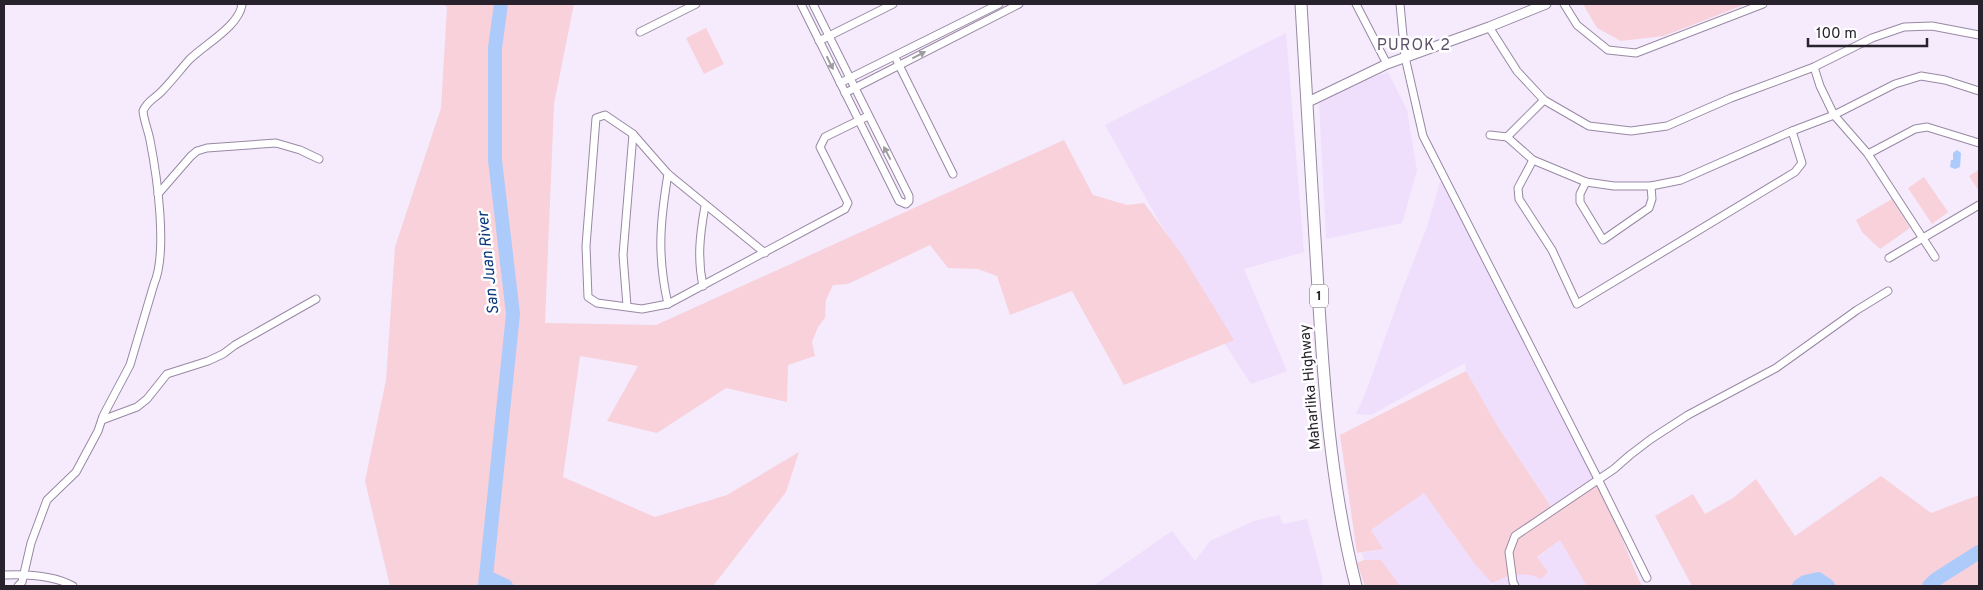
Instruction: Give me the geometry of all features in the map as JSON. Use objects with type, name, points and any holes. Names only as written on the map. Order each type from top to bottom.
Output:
[{"type":"highway","name":"Maharlika Highway","points":[[1301,4],[1324,391],[1339,508],[1356,586]]},
{"type":"street","points":[[18,586],[22,582],[31,543],[47,500],[76,472],[130,365],[154,284],[160,272],[158,194],[154,163],[143,111],[147,102],[160,94],[190,59],[234,21],[241,13],[241,4]]},
{"type":"street","points":[[640,32],[695,4]]},
{"type":"street","points":[[800,4],[899,201],[906,204],[909,202],[909,196],[812,4]]},
{"type":"street","points":[[819,42],[893,4]]},
{"type":"street","points":[[840,83],[998,4]]},
{"type":"street","points":[[845,93],[1019,4]]},
{"type":"street","points":[[1356,4],[1386,64]]},
{"type":"street","points":[[1400,4],[1405,57],[1423,136],[1647,578]]},
{"type":"street","points":[[1308,102],[1386,64],[1489,27],[1546,4]]},
{"type":"street","points":[[1564,4],[1577,25],[1608,50],[1636,52],[1763,4]]},
{"type":"street","points":[[1489,27],[1517,71],[1544,100],[1589,126],[1631,131],[1667,126],[1732,98],[1814,67],[1872,38],[1904,27],[1932,26],[1979,35]]},
{"type":"street","points":[[895,57],[953,174]]},
{"type":"street","points":[[1814,67],[1820,86],[1834,115],[1868,154],[1935,257]]},
{"type":"street","points":[[1490,135],[1506,137],[1533,160],[1586,182],[1614,186],[1651,186],[1681,180],[1792,130],[1834,115],[1895,84],[1921,76],[1945,80],[1979,90]]},
{"type":"street","points":[[1506,137],[1544,100]]},
{"type":"street","points":[[764,253],[668,174],[633,134],[605,115],[596,118],[586,246],[588,297],[598,303],[642,309],[668,304],[764,253],[845,208],[848,203],[820,147],[825,137],[868,116]]},
{"type":"street","points":[[1868,154],[1915,129],[1927,127],[1979,142]]},
{"type":"street","points":[[1533,160],[1518,188],[1519,200],[1552,250],[1577,304],[1795,172],[1802,164],[1792,130]]},
{"type":"street","points":[[627,306],[623,255],[633,134]]},
{"type":"street","points":[[158,194],[190,156],[197,151],[207,148],[276,143],[300,150],[319,159]]},
{"type":"street","points":[[668,174],[661,216],[659,244],[662,280],[668,304]]},
{"type":"street","points":[[1586,182],[1580,194],[1580,202],[1603,240],[1649,208],[1652,199],[1651,186]]},
{"type":"street","points":[[1889,258],[1979,205]]},
{"type":"street","points":[[703,286],[699,266],[699,240],[705,206]]},
{"type":"street","points":[[1515,586],[1512,582],[1509,552],[1515,536],[1614,470],[1630,454],[1651,439],[1688,415],[1776,368],[1857,310],[1888,291]]},
{"type":"street","points":[[102,420],[137,407],[151,395],[168,374],[223,354],[235,345],[316,299]]},
{"type":"street","points":[[4,575],[24,574],[65,582],[73,586]]},
{"type":"shaded area","points":[[442,4],[574,4],[554,104],[545,323],[656,325],[1064,140],[1093,195],[1127,205],[1144,203],[1182,255],[1234,340],[1124,385],[1072,291],[1010,315],[997,276],[978,269],[948,268],[930,245],[848,284],[833,285],[826,300],[825,318],[818,327],[812,342],[815,356],[788,365],[787,402],[726,388],[657,433],[607,421],[638,366],[580,356],[563,477],[655,517],[727,495],[799,452],[786,492],[713,586],[390,586],[365,481],[386,380],[395,247],[441,108],[447,7]]},
{"type":"shaded area","points":[[1583,4],[1746,4],[1664,36],[1621,41],[1597,28]]},
{"type":"shaded area","points":[[706,28],[724,64],[704,74],[686,38]]},
{"type":"shaded area","points":[[1286,33],[1304,252],[1244,269],[1287,371],[1251,384],[1225,344],[1233,339],[1157,218],[1105,125]]},
{"type":"shaded area","points":[[1388,72],[1407,110],[1417,171],[1402,223],[1326,239],[1319,101],[1329,93]]},
{"type":"shaded area","points":[[1979,170],[1979,191],[1969,176]]},
{"type":"shaded area","points":[[1924,177],[1948,212],[1932,224],[1908,188]]},
{"type":"shaded area","points":[[1440,182],[1445,184],[1596,478],[1551,506],[1498,427],[1466,371],[1465,363],[1371,415],[1356,414],[1427,227]]},
{"type":"shaded area","points":[[1892,199],[1910,228],[1880,249],[1862,232],[1856,220]]},
{"type":"shaded area","points":[[1466,371],[1498,427],[1554,511],[1596,483],[1610,508],[1642,586],[1587,586],[1560,540],[1537,557],[1548,572],[1541,579],[1522,574],[1492,583],[1474,563],[1424,493],[1371,530],[1383,549],[1357,553],[1340,435]]},
{"type":"shaded area","points":[[1881,476],[1931,513],[1979,495],[1979,584],[1976,586],[1692,586],[1655,516],[1693,494],[1705,514],[1733,498],[1756,479],[1795,536]]},
{"type":"shaded area","points":[[1424,493],[1474,563],[1508,574],[1533,574],[1537,558],[1560,540],[1588,586],[1494,586],[1492,583],[1487,586],[1400,586],[1381,560],[1364,560],[1362,553],[1382,549],[1371,530]]},
{"type":"shaded area","points":[[1279,515],[1283,524],[1307,519],[1322,576],[1322,586],[1093,586],[1172,531],[1195,561],[1210,541],[1254,521]]},
{"type":"shaded area","points":[[1364,560],[1381,560],[1400,586],[1365,586],[1357,563]]},
{"type":"water","points":[[1957,150],[1961,153],[1960,167],[1955,169],[1950,167],[1953,153]]},
{"type":"waterway","name":"San Juan River","points":[[485,586],[513,314],[495,160],[495,48],[501,4]]},
{"type":"waterway","points":[[1929,586],[1935,580],[1979,552]]},
{"type":"waterway","points":[[487,577],[506,586]]},
{"type":"waterway","points":[[1799,586],[1805,582],[1818,579],[1828,586]]},
{"type":"district","name":"PUROK 2","points":[[1414,46]]}]
